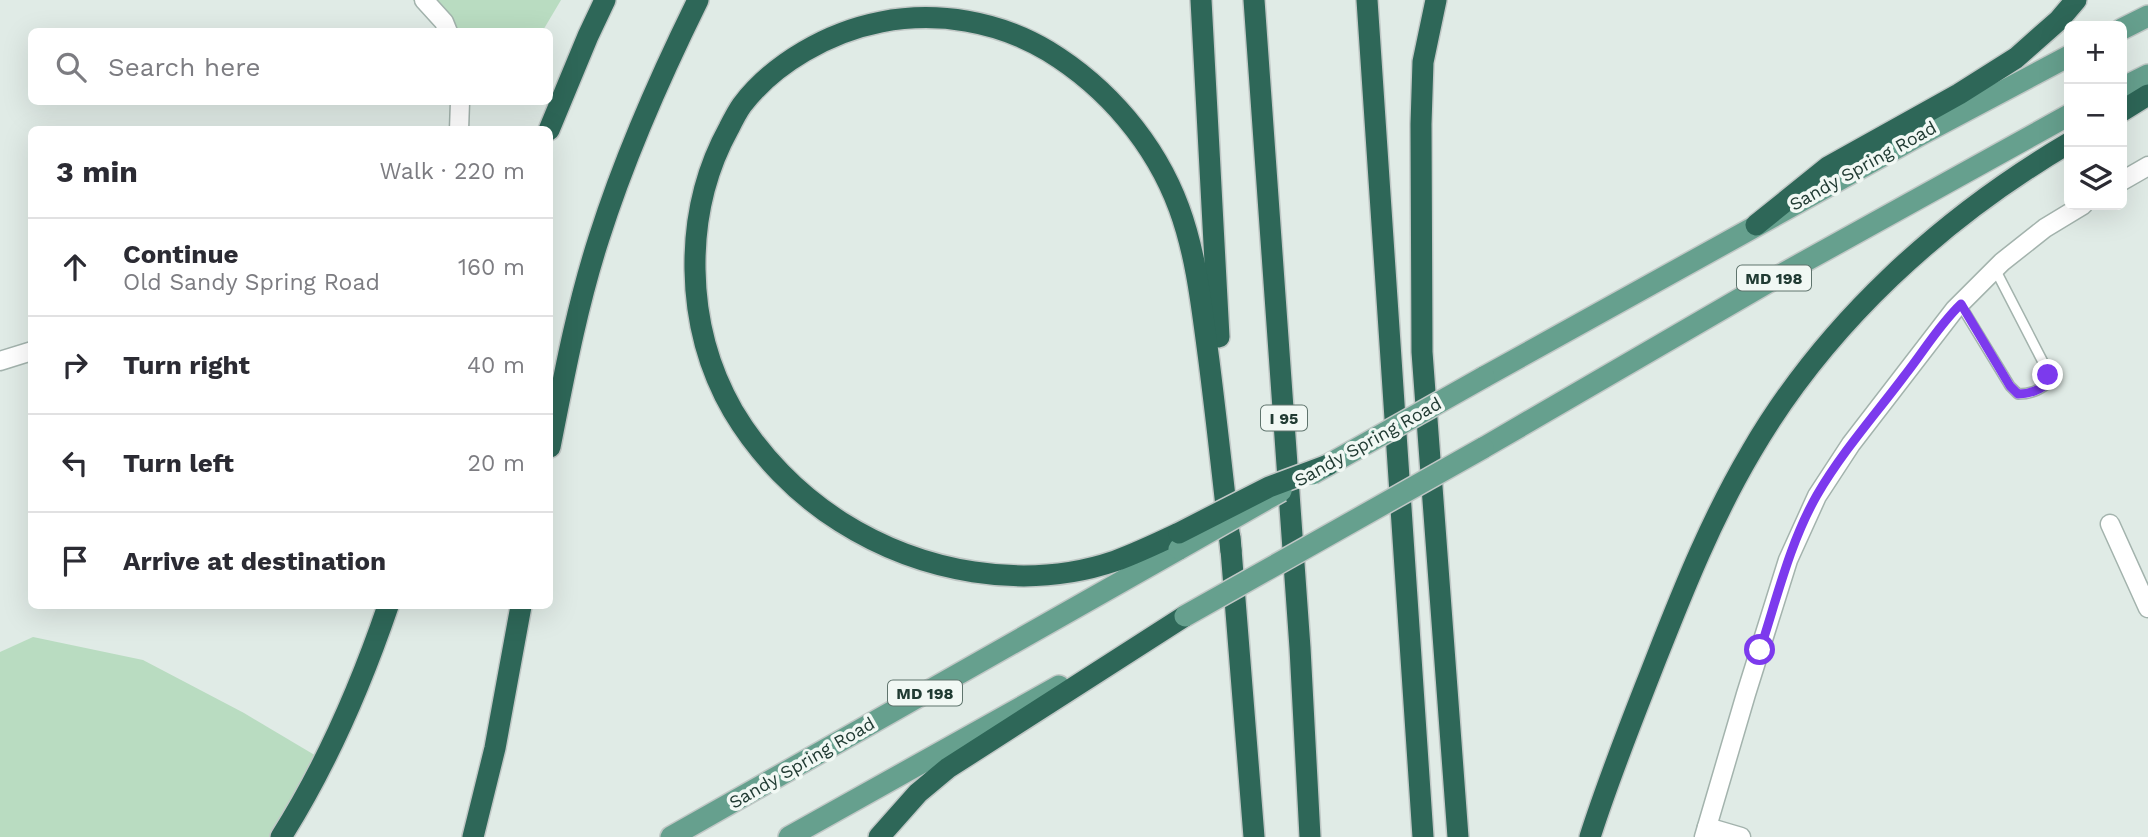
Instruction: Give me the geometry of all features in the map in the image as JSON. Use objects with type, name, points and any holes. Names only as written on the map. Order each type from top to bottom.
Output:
[{"type":"highway","points":[[551,126],[606,0]]},
{"type":"highway","points":[[553,431],[573,331],[599,238],[632,144],[698,0]]},
{"type":"highway","points":[[1201,0],[1231,551],[1254,837]]},
{"type":"highway","name":"I 95","points":[[1254,0],[1299,634],[1310,837]]},
{"type":"highway","points":[[1367,0],[1423,837]]},
{"type":"highway","points":[[1372,62],[1374,0]]},
{"type":"highway","points":[[1436,0],[1423,62],[1420,225],[1422,339],[1458,837]]},
{"type":"highway","points":[[1756,225],[1828,167],[1959,94],[2016,58],[2059,20],[2076,0]]},
{"type":"highway","points":[[1231,551],[1204,320],[1193,254],[1178,205],[1155,158],[1133,126],[1104,94],[1070,65],[1034,43],[995,27],[949,18],[907,17],[860,26],[811,47],[774,74],[742,105],[721,143],[704,187],[696,233],[695,285],[701,325],[715,371],[733,410],[775,466],[790,483],[824,512],[869,540],[924,562],[971,572],[1025,577],[1074,571],[1179,541],[1269,487],[1328,465]]},
{"type":"highway","points":[[2127,108],[2148,95]]},
{"type":"highway","points":[[1590,837],[1685,585],[1751,451],[1790,394],[1850,320],[1910,258],[1968,211],[2036,162],[2064,146]]},
{"type":"highway","points":[[281,837],[323,760],[387,609]]},
{"type":"highway","points":[[473,837],[495,748],[520,609]]},
{"type":"highway","points":[[879,837],[918,793],[948,768],[1185,616]]},
{"type":"highway","points":[[1243,714],[1246,837]]},
{"type":"main road","points":[[2127,26],[2148,16]]},
{"type":"main road","name":"Sandy Spring Road","points":[[1328,465],[1756,225],[2064,59]]},
{"type":"main road","points":[[2127,86],[2148,75]]},
{"type":"main road","name":"MD 198","points":[[789,837],[1483,448],[1784,273],[2064,119]]},
{"type":"main road","name":"Sandy Spring Road","points":[[671,837],[1179,541]]},
{"type":"street","points":[[424,0],[446,28]]},
{"type":"street","points":[[459,126],[460,105]]},
{"type":"street","points":[[2127,178],[2148,166]]},
{"type":"street","points":[[1741,837],[1706,832],[1788,560],[1816,496],[1851,444],[1908,373],[1933,336],[1961,304],[1995,269],[2045,228],[2075,210]]},
{"type":"street","points":[[0,361],[28,352]]},
{"type":"street","points":[[2110,524],[2148,608]]},
{"type":"lane","points":[[1961,304],[2010,386],[2018,394],[2039,390],[2047,384],[2045,366],[1995,269]]},
{"type":"green space","points":[[413,0],[561,0],[544,28],[436,28]]},
{"type":"green space","points":[[33,637],[143,660],[244,713],[323,760],[281,837],[0,837],[0,652]]},
{"type":"route","points":[[1760,650],[1788,560],[1816,496],[1851,444],[1955,309],[1961,304],[2010,386],[2018,394],[2039,390],[2047,384],[2048,375]]}]
